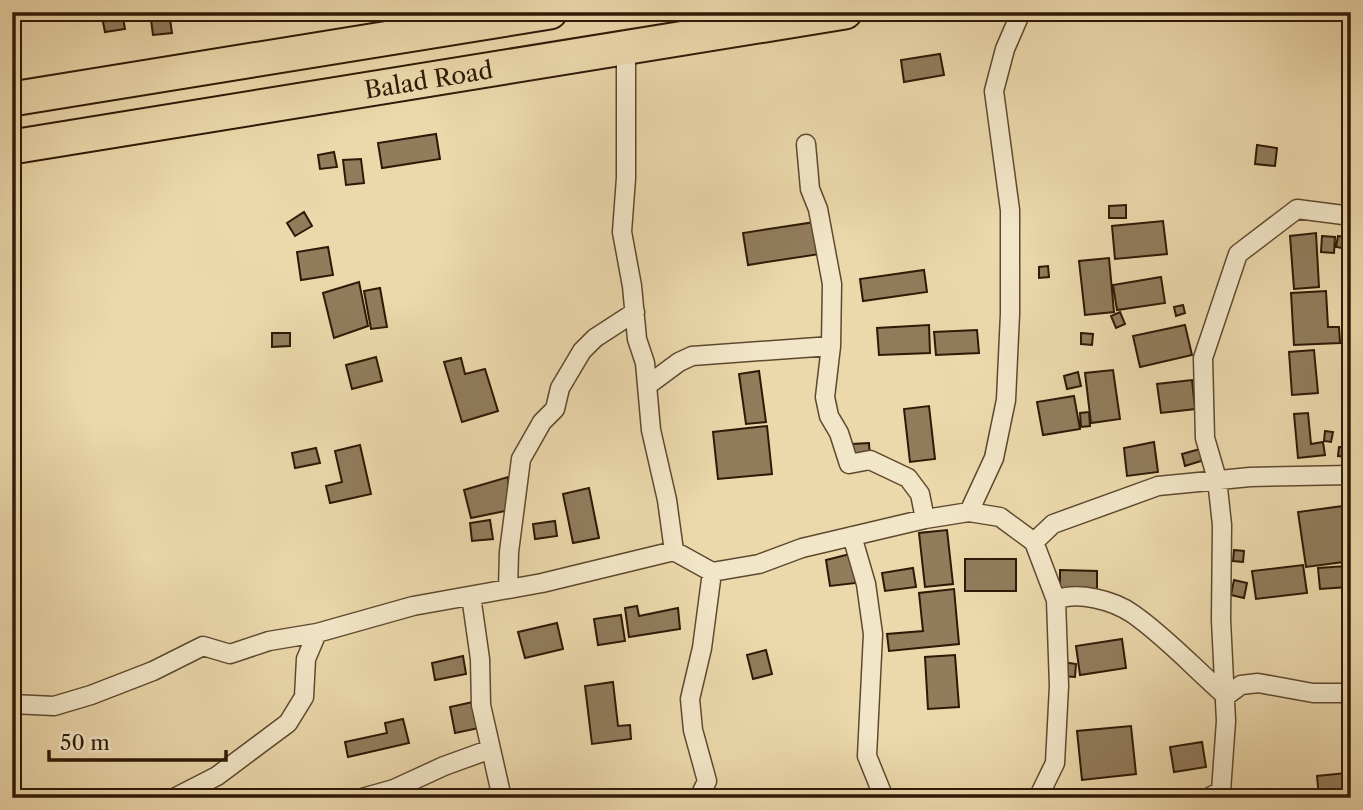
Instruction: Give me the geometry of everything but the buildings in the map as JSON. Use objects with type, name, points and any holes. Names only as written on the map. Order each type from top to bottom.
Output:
[{"type":"highway","name":"Balad Road","points":[[12,99],[550,12]]},
{"type":"highway","name":"Balad Road","points":[[12,148],[845,12]]},
{"type":"street","points":[[969,512],[994,458],[1006,400],[1010,314],[1010,210],[994,91],[1005,49],[1021,12]]},
{"type":"street","points":[[626,46],[626,178],[622,232],[637,339],[645,363],[651,430],[667,500],[674,551]]},
{"type":"street","points":[[806,144],[810,189],[825,243],[832,284],[831,346],[825,397],[829,416],[839,433],[849,464],[870,460],[908,478],[920,494],[925,519]]},
{"type":"street","points":[[1211,797],[1221,791],[1224,776],[1226,696],[1221,620],[1222,525],[1217,479],[1205,438],[1203,358],[1238,254],[1297,209],[1351,216]]},
{"type":"street","points":[[508,589],[509,552],[521,459],[542,422],[555,409],[560,388],[582,351],[595,338],[635,312]]},
{"type":"street","points":[[648,385],[679,362],[692,356],[831,346]]},
{"type":"street","points":[[1034,542],[1053,524],[1158,486],[1217,479],[1351,475]]},
{"type":"street","points":[[12,704],[54,706],[91,695],[153,671],[203,646],[230,653],[269,641],[317,634],[413,606],[589,573],[674,551],[712,572],[759,564],[802,548],[852,536],[969,512],[1000,517],[1034,542],[1056,600],[1059,686],[1055,763],[1038,798]]},
{"type":"street","points":[[852,536],[866,584],[873,634],[867,756],[884,798]]},
{"type":"street","points":[[699,798],[707,781],[693,730],[690,699],[702,648],[712,572]]},
{"type":"street","points":[[1056,600],[1067,595],[1105,601],[1131,612],[1226,696]]},
{"type":"street","points":[[471,596],[480,660],[481,705],[502,798]]},
{"type":"street","points":[[174,798],[217,776],[288,723],[304,697],[306,659],[317,634]]},
{"type":"street","points":[[1226,696],[1241,685],[1258,683],[1313,694],[1351,693]]},
{"type":"street","points":[[362,798],[394,789],[444,765],[491,749]]},
{"type":"street","points":[[213,798],[217,776]]}]
